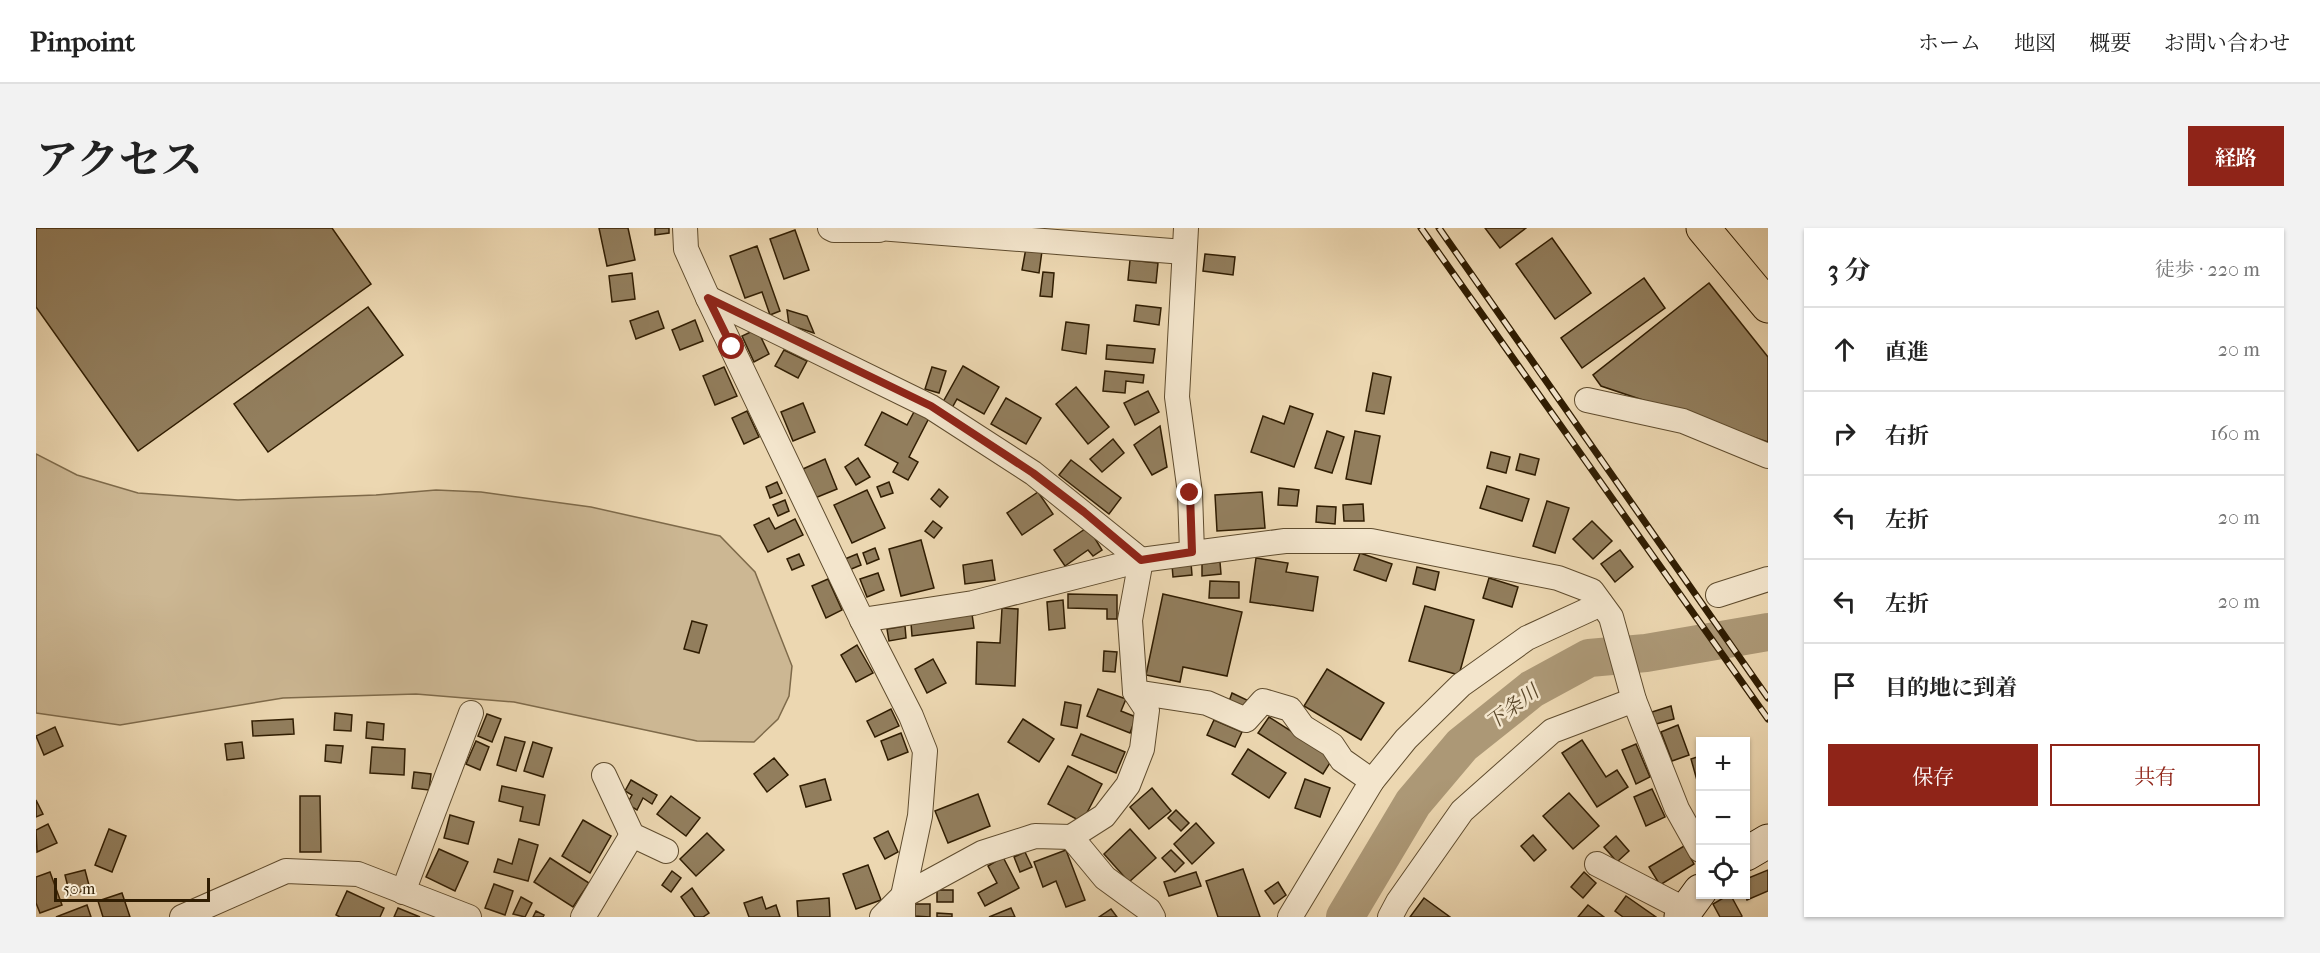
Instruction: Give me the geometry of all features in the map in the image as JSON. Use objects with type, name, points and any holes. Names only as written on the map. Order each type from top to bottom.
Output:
[{"type":"highway","points":[[1703,228],[1768,306]]},
{"type":"main road","points":[[1750,852],[1768,841]]},
{"type":"street","points":[[685,228],[686,249],[708,298],[862,620],[911,716],[925,752],[920,816],[903,907]]},
{"type":"street","points":[[830,228],[834,230],[879,229],[997,233],[1184,252]]},
{"type":"street","points":[[1186,228],[1177,397],[1190,493],[1192,552]]},
{"type":"street","points":[[708,298],[931,406],[1033,473],[1141,560]]},
{"type":"street","points":[[1587,400],[1683,422],[1768,456]]},
{"type":"street","points":[[862,620],[973,603],[1141,560],[1285,541],[1371,541],[1558,578],[1592,591],[1606,611],[1634,700],[1677,809],[1698,845]]},
{"type":"street","points":[[882,917],[903,907],[982,853],[1035,836],[1071,837],[1104,816],[1128,785],[1142,749],[1147,710],[1135,692],[1130,620],[1141,560]]},
{"type":"street","points":[[1718,595],[1768,579]]},
{"type":"street","points":[[1290,917],[1372,781],[1406,739],[1461,685],[1527,638],[1606,611]]},
{"type":"street","points":[[1135,692],[1207,704],[1246,720],[1263,701],[1290,709],[1303,727],[1332,745],[1342,760],[1372,781]]},
{"type":"street","points":[[1390,917],[1398,902],[1462,811],[1544,738],[1552,731],[1634,700]]},
{"type":"street","points":[[403,892],[471,713]]},
{"type":"street","points":[[604,775],[632,835],[666,851]]},
{"type":"street","points":[[583,917],[632,835]]},
{"type":"street","points":[[1071,837],[1105,878],[1149,910],[1153,917]]},
{"type":"street","points":[[1597,864],[1686,910]]},
{"type":"street","points":[[182,917],[286,871],[358,874],[469,917]]},
{"type":"shaded area","points":[[36,454],[77,475],[138,493],[238,500],[376,495],[436,490],[481,492],[591,507],[720,536],[755,572],[792,666],[789,696],[778,719],[754,742],[697,741],[514,702],[416,694],[283,698],[120,725],[36,713]]},
{"type":"building","points":[[36,228],[332,228],[371,284],[138,451],[36,307]]},
{"type":"building","points":[[599,228],[628,228],[635,260],[607,266]]},
{"type":"building","points":[[655,228],[669,228],[669,233],[655,235]]},
{"type":"building","points":[[1485,228],[1526,228],[1500,248]]},
{"type":"building","points":[[795,230],[809,270],[784,279],[770,239]]},
{"type":"building","points":[[1552,238],[1591,293],[1555,319],[1516,264]]},
{"type":"building","points":[[757,246],[780,311],[770,315],[762,292],[745,298],[730,256]]},
{"type":"building","points":[[1026,248],[1042,251],[1039,273],[1022,270]]},
{"type":"building","points":[[1205,254],[1235,257],[1233,275],[1203,271]]},
{"type":"building","points":[[1130,260],[1158,263],[1156,283],[1128,280]]},
{"type":"building","points":[[1043,272],[1054,273],[1052,297],[1040,296]]},
{"type":"building","points":[[632,273],[635,299],[612,302],[609,276]]},
{"type":"building","points":[[1644,278],[1665,308],[1582,368],[1561,338]]},
{"type":"building","points":[[1709,283],[1768,357],[1768,442],[1601,386],[1593,375]]},
{"type":"building","points":[[1136,305],[1161,308],[1159,325],[1134,321]]},
{"type":"building","points":[[368,307],[403,355],[268,452],[234,404]]},
{"type":"building","points":[[787,310],[807,316],[814,333],[789,325]]},
{"type":"building","points":[[658,311],[664,328],[636,339],[630,321]]},
{"type":"building","points":[[695,320],[703,341],[680,350],[672,330]]},
{"type":"building","points":[[1066,322],[1089,325],[1086,354],[1062,350]]},
{"type":"building","points":[[757,329],[769,354],[754,362],[742,336]]},
{"type":"building","points":[[1107,345],[1155,349],[1153,363],[1106,359]]},
{"type":"building","points":[[784,350],[807,361],[798,378],[775,366]]},
{"type":"building","points":[[963,366],[999,387],[984,414],[957,399],[952,408],[943,402]]},
{"type":"building","points":[[724,367],[737,396],[715,405],[703,376]]},
{"type":"building","points":[[932,367],[946,371],[939,393],[925,389]]},
{"type":"building","points":[[1105,371],[1144,375],[1143,383],[1126,381],[1125,393],[1103,391]]},
{"type":"building","points":[[1373,373],[1391,377],[1384,414],[1366,411]]},
{"type":"building","points":[[1076,387],[1109,427],[1088,444],[1056,404]]},
{"type":"building","points":[[1148,391],[1159,412],[1135,425],[1124,403]]},
{"type":"building","points":[[1006,398],[1041,418],[1026,444],[991,424]]},
{"type":"building","points":[[803,403],[815,432],[793,441],[781,412]]},
{"type":"building","points":[[1290,406],[1313,414],[1294,467],[1251,452],[1263,416],[1284,424]]},
{"type":"building","points":[[915,410],[929,418],[909,457],[918,462],[908,480],[893,472],[898,463],[865,445],[882,412],[907,425]]},
{"type":"building","points":[[747,411],[759,437],[744,444],[732,418]]},
{"type":"building","points":[[1160,426],[1167,467],[1152,475],[1134,445]]},
{"type":"building","points":[[1327,431],[1344,437],[1332,473],[1315,468]]},
{"type":"building","points":[[1355,431],[1380,436],[1371,484],[1346,479]]},
{"type":"building","points":[[1113,439],[1124,453],[1102,472],[1090,459]]},
{"type":"building","points":[[1491,452],[1510,457],[1506,473],[1487,468]]},
{"type":"building","points":[[1520,454],[1539,459],[1535,475],[1516,470]]},
{"type":"building","points":[[858,458],[870,477],[856,485],[845,467]]},
{"type":"building","points":[[825,459],[837,489],[815,498],[803,469]]},
{"type":"building","points":[[1071,460],[1121,498],[1109,514],[1059,475]]},
{"type":"building","points":[[777,482],[782,493],[770,498],[766,487]]},
{"type":"building","points":[[889,482],[893,493],[881,497],[877,487]]},
{"type":"building","points":[[1487,486],[1529,499],[1522,521],[1480,508]]},
{"type":"building","points":[[1279,488],[1299,490],[1297,506],[1278,505]]},
{"type":"building","points":[[939,489],[948,497],[940,507],[931,499]]},
{"type":"building","points":[[867,490],[885,528],[852,543],[834,505]]},
{"type":"building","points":[[1038,492],[1053,514],[1022,535],[1007,513]]},
{"type":"building","points":[[1262,492],[1265,528],[1217,531],[1215,495]]},
{"type":"building","points":[[785,500],[789,511],[778,516],[773,505]]},
{"type":"building","points":[[1547,501],[1569,508],[1555,553],[1533,546]]},
{"type":"building","points":[[1363,504],[1364,521],[1344,521],[1343,505]]},
{"type":"building","points":[[1317,506],[1336,507],[1335,524],[1316,522]]},
{"type":"building","points":[[769,518],[775,529],[795,519],[803,535],[768,552],[754,525]]},
{"type":"building","points":[[933,521],[942,528],[934,538],[925,531]]},
{"type":"building","points":[[1592,521],[1612,541],[1593,559],[1573,539]]},
{"type":"building","points":[[1088,527],[1102,550],[1093,556],[1088,550],[1065,566],[1054,550]]},
{"type":"building","points":[[921,540],[934,588],[901,596],[889,549]]},
{"type":"building","points":[[875,548],[879,559],[867,564],[863,553]]},
{"type":"building","points":[[1620,550],[1633,567],[1615,582],[1601,564]]},
{"type":"building","points":[[1360,553],[1392,564],[1386,581],[1354,570]]},
{"type":"building","points":[[799,554],[804,565],[792,570],[787,559]]},
{"type":"building","points":[[857,554],[861,565],[849,570],[845,559]]},
{"type":"building","points":[[1256,558],[1288,563],[1286,572],[1318,577],[1313,611],[1250,602]]},
{"type":"building","points":[[992,560],[995,580],[965,584],[963,565]]},
{"type":"building","points":[[1220,562],[1221,574],[1202,576],[1202,564]]},
{"type":"building","points":[[1191,563],[1192,575],[1173,577],[1172,565]]},
{"type":"building","points":[[1417,567],[1439,572],[1435,590],[1413,584]]},
{"type":"building","points":[[878,573],[884,590],[867,597],[860,579]]},
{"type":"building","points":[[1489,578],[1518,587],[1512,607],[1483,598]]},
{"type":"building","points":[[828,579],[842,610],[826,618],[812,586]]},
{"type":"building","points":[[1210,581],[1239,582],[1239,598],[1209,598]]},
{"type":"building","points":[[1068,594],[1117,595],[1117,619],[1107,619],[1107,609],[1068,608]]},
{"type":"building","points":[[1163,594],[1242,612],[1227,676],[1183,667],[1180,682],[1146,675]]},
{"type":"building","points":[[1063,600],[1065,628],[1049,630],[1047,602]]},
{"type":"building","points":[[1425,606],[1474,620],[1459,675],[1409,661]]},
{"type":"building","points":[[1002,608],[1018,609],[1015,686],[976,684],[977,642],[1000,643]]},
{"type":"building","points":[[972,614],[974,628],[912,636],[911,623]]},
{"type":"building","points":[[692,621],[707,625],[699,653],[684,649]]},
{"type":"building","points":[[905,626],[906,638],[889,641],[887,629]]},
{"type":"building","points":[[857,645],[873,673],[856,682],[841,655]]},
{"type":"building","points":[[1104,651],[1117,652],[1115,672],[1103,671]]},
{"type":"building","points":[[933,659],[946,683],[927,693],[915,669]]},
{"type":"building","points":[[1327,669],[1384,703],[1361,740],[1304,706]]},
{"type":"building","points":[[1098,689],[1126,699],[1121,711],[1136,717],[1130,733],[1087,716]]},
{"type":"building","points":[[1232,693],[1249,701],[1244,711],[1228,704]]},
{"type":"building","points":[[1065,702],[1081,705],[1077,728],[1061,725]]},
{"type":"building","points":[[1671,706],[1674,719],[1656,724],[1652,712]]},
{"type":"building","points":[[891,709],[899,726],[875,737],[867,721]]},
{"type":"building","points":[[335,713],[352,715],[351,731],[334,730]]},
{"type":"building","points":[[487,714],[501,719],[492,742],[478,736]]},
{"type":"building","points":[[1269,717],[1333,758],[1323,774],[1258,733]]},
{"type":"building","points":[[293,719],[294,734],[253,736],[252,721]]},
{"type":"building","points":[[1023,719],[1054,739],[1039,762],[1008,742]]},
{"type":"building","points":[[1214,720],[1242,732],[1235,747],[1207,735]]},
{"type":"building","points":[[367,722],[384,724],[383,740],[366,738]]},
{"type":"building","points":[[1678,725],[1689,755],[1672,761],[1661,732]]},
{"type":"building","points":[[55,727],[63,746],[44,755],[36,736]]},
{"type":"building","points":[[901,733],[908,752],[888,760],[881,741]]},
{"type":"building","points":[[1081,734],[1125,752],[1116,773],[1072,755]]},
{"type":"building","points":[[505,737],[525,742],[516,771],[497,765]]},
{"type":"building","points":[[1582,740],[1606,777],[1617,770],[1628,787],[1597,807],[1562,753]]},
{"type":"building","points":[[476,741],[489,747],[480,770],[466,764]]},
{"type":"building","points":[[242,742],[244,758],[227,760],[225,744]]},
{"type":"building","points":[[533,742],[552,748],[543,777],[524,771]]},
{"type":"building","points":[[1636,744],[1650,777],[1636,784],[1622,750]]},
{"type":"building","points":[[326,745],[343,746],[341,763],[325,761]]},
{"type":"building","points":[[372,747],[405,749],[404,775],[370,773]]},
{"type":"building","points":[[1248,749],[1286,773],[1269,798],[1232,774]]},
{"type":"building","points":[[1696,757],[1696,777],[1691,759]]},
{"type":"building","points":[[774,758],[788,775],[767,792],[754,774]]},
{"type":"building","points":[[1068,766],[1102,784],[1082,822],[1048,804]]},
{"type":"building","points":[[414,772],[431,774],[429,790],[412,788]]},
{"type":"building","points":[[825,779],[831,800],[806,807],[800,786]]},
{"type":"building","points":[[1305,779],[1330,788],[1320,817],[1295,808]]},
{"type":"building","points":[[631,780],[657,795],[652,804],[643,798],[637,810],[627,804],[632,795],[625,791]]},
{"type":"building","points":[[502,786],[545,795],[539,825],[520,821],[523,807],[499,801]]},
{"type":"building","points":[[1152,788],[1171,811],[1149,829],[1130,807]]},
{"type":"building","points":[[1652,789],[1665,817],[1646,826],[1634,797]]},
{"type":"building","points":[[1569,793],[1599,826],[1573,849],[1543,816]]},
{"type":"building","points":[[978,794],[990,826],[948,843],[935,811]]},
{"type":"building","points":[[300,796],[320,796],[321,852],[300,852]]},
{"type":"building","points":[[671,796],[700,818],[686,836],[657,814]]},
{"type":"building","points":[[36,800],[43,814],[36,817]]},
{"type":"building","points":[[1176,810],[1189,823],[1181,831],[1168,818]]},
{"type":"building","points":[[450,815],[474,822],[468,844],[444,838]]},
{"type":"building","points":[[583,820],[611,836],[590,873],[562,856]]},
{"type":"building","points":[[1196,823],[1214,843],[1192,864],[1174,844]]},
{"type":"building","points":[[48,824],[57,843],[37,852],[36,830]]},
{"type":"building","points":[[109,829],[126,836],[112,872],[95,865]]},
{"type":"building","points":[[1130,829],[1156,858],[1129,882],[1104,854]]},
{"type":"building","points":[[888,831],[898,852],[885,859],[874,838]]},
{"type":"building","points":[[707,833],[724,850],[696,876],[680,859]]},
{"type":"building","points":[[1533,835],[1546,850],[1534,861],[1521,846]]},
{"type":"building","points":[[1616,836],[1629,851],[1617,862],[1604,847]]},
{"type":"building","points":[[519,839],[538,845],[528,881],[494,872],[498,859],[512,864]]},
{"type":"building","points":[[1684,846],[1694,864],[1660,885],[1649,867]]},
{"type":"building","points":[[439,849],[468,862],[455,891],[426,877]]},
{"type":"building","points":[[1066,850],[1085,900],[1066,907],[1056,881],[1043,887],[1034,862]]},
{"type":"building","points":[[1171,850],[1184,863],[1175,872],[1162,858]]},
{"type":"building","points":[[1025,852],[1032,867],[1020,872],[1014,857]]},
{"type":"building","points":[[1003,857],[1019,888],[985,906],[978,893],[997,883],[988,866]]},
{"type":"building","points":[[550,858],[589,883],[573,907],[534,882]]},
{"type":"building","points":[[868,865],[881,900],[856,909],[843,874]]},
{"type":"building","points":[[1243,869],[1260,917],[1218,917],[1206,881]]},
{"type":"building","points":[[85,870],[90,889],[70,895],[65,875]]},
{"type":"building","points":[[1768,870],[1768,891],[1750,899],[1750,877]]},
{"type":"building","points":[[672,871],[681,878],[671,892],[662,885]]},
{"type":"building","points":[[50,872],[62,905],[40,913],[36,903],[36,877]]},
{"type":"building","points":[[1196,872],[1201,886],[1169,896],[1164,882]]},
{"type":"building","points":[[1584,872],[1596,883],[1583,898],[1571,887]]},
{"type":"building","points":[[1278,882],[1286,895],[1274,904],[1265,891]]},
{"type":"building","points":[[494,884],[513,891],[505,915],[485,908]]},
{"type":"building","points":[[692,888],[709,913],[703,917],[695,917],[681,897]]},
{"type":"building","points":[[937,890],[953,890],[953,902],[937,902]]},
{"type":"building","points":[[347,891],[384,908],[380,917],[340,917],[336,915]]},
{"type":"building","points":[[122,893],[130,917],[103,917],[98,901]]},
{"type":"building","points":[[1626,896],[1656,917],[1623,917],[1615,911]]},
{"type":"building","points":[[521,897],[532,903],[525,917],[513,914]]},
{"type":"building","points":[[762,897],[766,909],[776,905],[780,917],[749,917],[744,903]]},
{"type":"building","points":[[829,898],[830,917],[798,917],[797,901]]},
{"type":"building","points":[[1424,898],[1450,917],[1410,917]]},
{"type":"building","points":[[1722,899],[1733,899],[1742,916],[1720,917],[1713,904]]},
{"type":"building","points":[[914,904],[930,904],[930,917],[914,916]]},
{"type":"building","points":[[87,905],[91,917],[56,917]]},
{"type":"building","points":[[1588,905],[1604,917],[1578,917]]},
{"type":"building","points":[[398,908],[420,917],[394,917]]},
{"type":"building","points":[[1011,908],[1015,917],[989,917]]},
{"type":"building","points":[[1111,909],[1117,917],[1099,917]]},
{"type":"building","points":[[536,911],[544,915],[543,917],[533,917]]},
{"type":"building","points":[[937,913],[952,914],[952,917],[937,917]]},
{"type":"waterway","name":"下条川","points":[[1345,917],[1413,803],[1462,745],[1532,689],[1589,658],[1646,653],[1768,632]]},
{"type":"railway","points":[[1421,228],[1768,719]]},
{"type":"railway","points":[[1439,228],[1768,698]]},
{"type":"route","points":[[732,347],[708,298],[931,406],[1033,473],[1141,560],[1192,552],[1190,493]]}]
